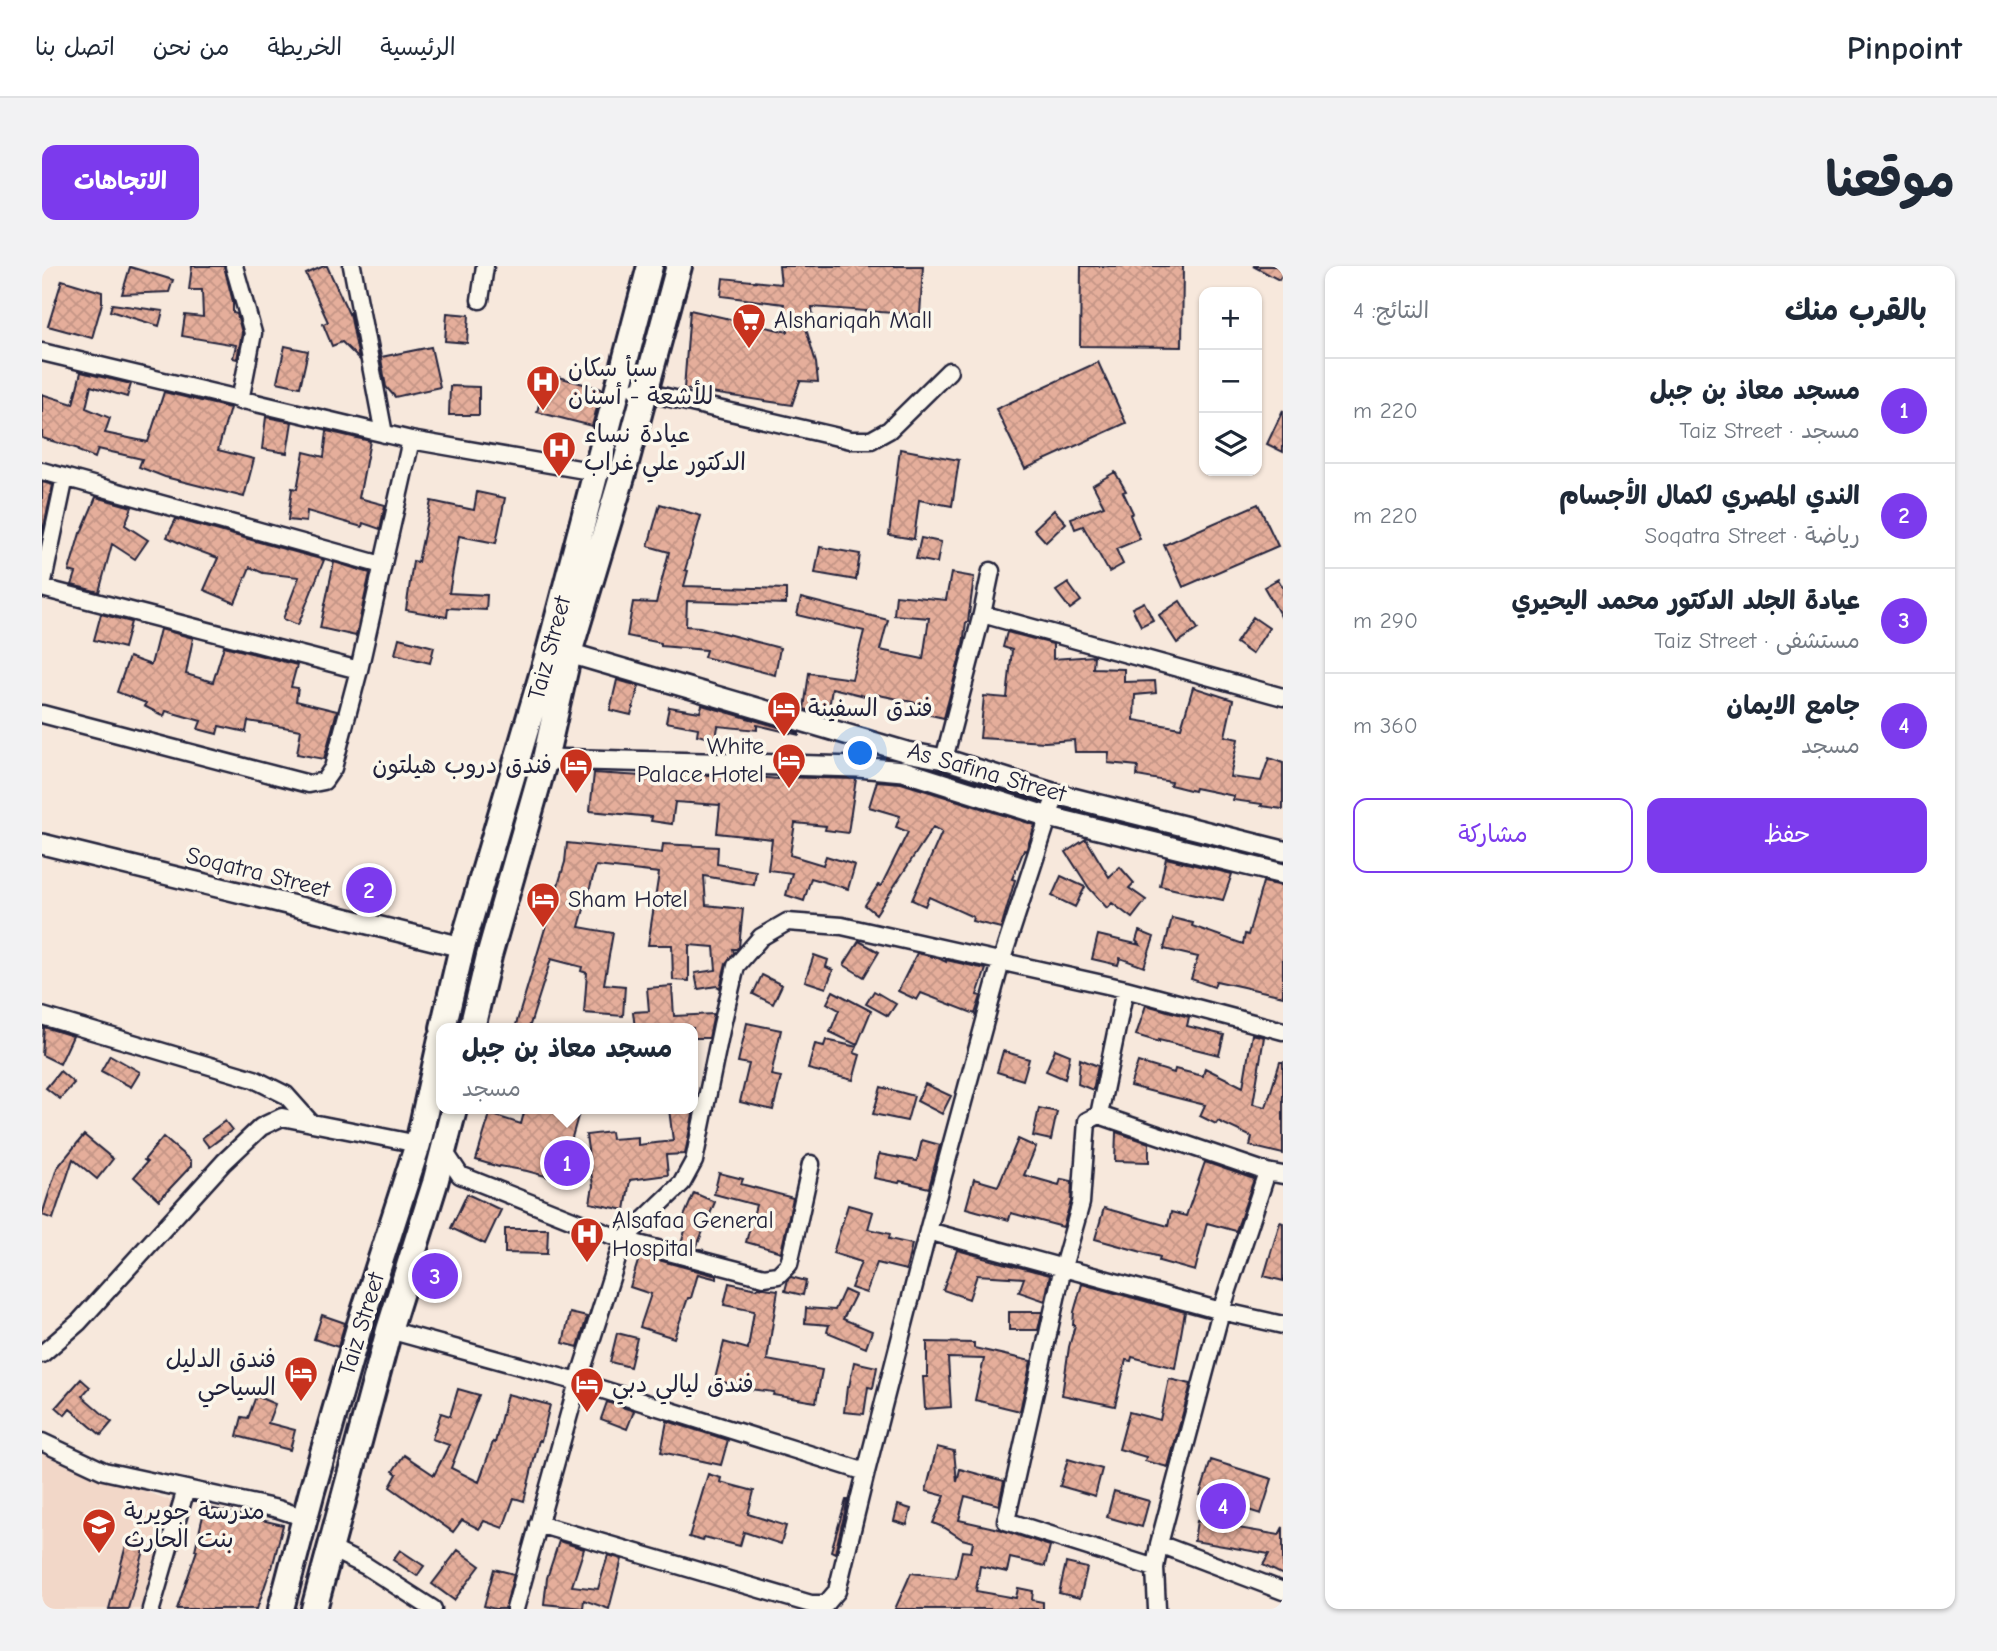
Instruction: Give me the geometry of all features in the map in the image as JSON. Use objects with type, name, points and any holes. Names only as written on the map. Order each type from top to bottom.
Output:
[{"type":"highway","name":"Taiz Street","points":[[444,1023],[461,947],[549,651],[650,266]]},
{"type":"highway","name":"Taiz Street","points":[[473,1023],[489,956],[545,759],[569,653],[622,477],[679,266]]},
{"type":"highway","points":[[461,947],[489,956]]},
{"type":"highway","name":"Taiz Street","points":[[281,1609],[360,1324],[418,1144],[436,1062]]},
{"type":"highway","name":"Taiz Street","points":[[313,1609],[389,1330],[435,1183],[453,1114]]},
{"type":"highway","points":[[360,1324],[389,1330]]},
{"type":"street","points":[[234,266],[253,333],[240,401]]},
{"type":"street","points":[[352,266],[384,434]]},
{"type":"street","points":[[480,300],[485,266]]},
{"type":"street","points":[[42,352],[411,440],[596,472]]},
{"type":"street","points":[[620,386],[851,440],[872,440],[889,430],[949,371]]},
{"type":"street","points":[[42,714],[309,784],[324,781],[333,768],[359,670],[411,440]]},
{"type":"street","points":[[42,471],[382,565]]},
{"type":"street","points":[[65,477],[42,587],[359,670]]},
{"type":"street","points":[[944,759],[991,571]]},
{"type":"street","points":[[982,614],[1283,697]]},
{"type":"street","name":"As Safina Street","points":[[569,653],[905,762],[1049,817],[1283,874]]},
{"type":"street","name":"As Safina Street","points":[[545,759],[858,767],[944,759],[1056,794],[1283,851]]},
{"type":"street","points":[[538,1524],[811,1604],[826,1604],[837,1591],[928,1231],[1001,962],[1056,794]]},
{"type":"street","name":"Soqatra Street","points":[[42,844],[461,947]]},
{"type":"street","points":[[515,1609],[578,1382],[623,1240],[682,1184],[694,1161],[736,966],[761,937],[787,922],[842,926],[1125,989],[1283,1031]]},
{"type":"street","points":[[1099,1115],[1125,989]]},
{"type":"street","points":[[42,1016],[254,1079],[286,1094],[311,1123]]},
{"type":"street","points":[[1155,1568],[1006,1521],[1080,1203],[1087,1121],[1099,1115],[1275,1174],[1221,1311],[1159,1544],[1155,1568],[1157,1609]]},
{"type":"street","points":[[42,1354],[79,1322],[223,1162],[261,1127],[282,1117],[418,1144]]},
{"type":"street","points":[[444,1151],[460,1175],[623,1240],[764,1277],[778,1275],[789,1264],[811,1164]]},
{"type":"street","points":[[435,1183],[460,1175]]},
{"type":"street","points":[[928,1231],[1221,1311],[1283,1325]]},
{"type":"street","points":[[389,1330],[578,1382],[866,1472]]},
{"type":"street","points":[[42,1442],[104,1471],[278,1509],[305,1518]]},
{"type":"street","points":[[151,1609],[186,1489]]},
{"type":"street","points":[[1159,1544],[1283,1591]]},
{"type":"street","points":[[330,1548],[366,1566],[433,1609]]},
{"type":"shaded area","name":"مدرسة جويرية بنت الحارث","points":[[42,1454],[172,1501],[140,1609],[42,1609]]},
{"type":"building","points":[[192,266],[224,266],[233,313],[237,314],[242,333],[237,359],[233,358],[236,345],[182,336],[185,315],[203,317],[202,290],[189,290]]},
{"type":"building","points":[[327,266],[350,313],[359,359],[342,342],[332,346],[323,324],[328,322],[306,274]]},
{"type":"building","points":[[779,266],[923,266],[920,315],[812,307],[813,317],[803,318],[816,363],[818,382],[800,381],[792,405],[684,389],[690,310],[788,332],[784,304],[721,296],[723,278],[781,284]]},
{"type":"building","points":[[1081,266],[1183,266],[1182,347],[1080,346]]},
{"type":"building","points":[[1253,266],[1283,266],[1283,273],[1279,280]]},
{"type":"building","points":[[130,267],[173,280],[169,292],[122,294]]},
{"type":"building","points":[[62,280],[102,292],[102,303],[92,338],[48,326]]},
{"type":"building","points":[[112,304],[163,311],[159,326],[110,311]]},
{"type":"building","points":[[447,313],[469,315],[467,343],[445,341]]},
{"type":"building","points":[[377,336],[381,357],[431,347],[440,387],[395,397],[386,387]]},
{"type":"building","points":[[285,346],[308,351],[300,387],[277,382]]},
{"type":"building","points":[[1098,362],[1126,423],[1025,469],[996,409]]},
{"type":"building","points":[[81,372],[131,384],[127,397],[91,386],[86,408],[110,418],[105,433],[148,442],[164,392],[230,408],[218,450],[254,459],[244,497],[165,477],[139,467],[142,459],[98,449],[95,458],[78,451],[79,449],[42,438],[42,394],[73,404]]},
{"type":"building","points":[[547,374],[602,389],[592,426],[537,412]]},
{"type":"building","points":[[450,386],[479,387],[479,415],[449,415]]},
{"type":"building","points":[[1283,410],[1283,452],[1267,444]]},
{"type":"building","points":[[266,417],[292,422],[287,453],[262,449]]},
{"type":"building","points":[[327,431],[370,441],[359,498],[385,505],[380,529],[363,523],[362,527],[307,511],[306,522],[288,520],[292,488],[297,489],[304,452],[324,457]]},
{"type":"building","points":[[900,449],[959,460],[952,506],[919,500],[914,539],[889,535]]},
{"type":"building","points":[[1115,472],[1126,491],[1123,492],[1133,513],[1130,515],[1140,539],[1116,549],[1123,564],[1109,572],[1083,526],[1075,529],[1071,518],[1104,506],[1093,485]]},
{"type":"building","points":[[42,482],[53,485],[42,535]]},
{"type":"building","points":[[477,492],[505,498],[496,543],[459,536],[449,593],[487,595],[486,610],[448,608],[447,617],[406,610],[413,561],[418,562],[431,501],[474,510]]},
{"type":"building","points":[[96,497],[132,507],[125,525],[148,540],[135,559],[112,544],[99,592],[72,585],[76,573],[69,571],[80,533]]},
{"type":"building","points":[[660,504],[701,516],[685,570],[688,571],[684,586],[786,589],[786,604],[687,601],[686,626],[700,627],[780,648],[775,675],[704,657],[706,650],[661,646],[661,643],[627,636],[633,602],[656,603],[669,552],[648,546]]},
{"type":"building","points":[[1258,504],[1278,546],[1183,587],[1164,545]]},
{"type":"building","points":[[1054,510],[1066,523],[1046,542],[1034,529]]},
{"type":"building","points":[[176,519],[324,560],[298,625],[283,619],[299,577],[263,573],[250,567],[235,603],[204,590],[218,558],[167,537]]},
{"type":"building","points":[[921,538],[941,542],[937,563],[916,559]]},
{"type":"building","points":[[820,547],[860,554],[856,580],[815,573]]},
{"type":"building","points":[[334,562],[370,573],[356,636],[320,628]]},
{"type":"building","points":[[951,573],[974,577],[968,622],[944,718],[921,713],[922,704],[874,694],[873,698],[832,688],[828,716],[804,709],[809,673],[852,679],[864,631],[797,615],[801,598],[888,620],[880,650],[923,659],[929,618],[894,615],[896,595],[946,600]]},
{"type":"building","points":[[1278,579],[1283,588],[1283,620],[1264,587]]},
{"type":"building","points":[[1068,583],[1081,601],[1070,609],[1056,591]]},
{"type":"building","points":[[1180,601],[1198,629],[1177,643],[1159,615]]},
{"type":"building","points":[[1144,602],[1153,620],[1141,626],[1132,608]]},
{"type":"building","points":[[101,614],[131,622],[124,648],[94,640]]},
{"type":"building","points":[[1253,617],[1269,628],[1252,654],[1236,643]]},
{"type":"building","points":[[160,629],[193,638],[186,674],[213,682],[224,646],[297,665],[291,687],[298,688],[296,701],[337,711],[324,759],[297,754],[301,730],[248,721],[246,732],[219,726],[217,734],[198,729],[201,721],[166,711],[164,716],[144,706],[146,703],[117,692],[129,657],[151,665]]},
{"type":"building","points":[[1007,632],[1053,644],[1053,659],[1094,656],[1093,668],[1124,669],[1124,682],[1155,681],[1156,693],[1135,695],[1134,720],[1181,728],[1193,687],[1233,700],[1225,736],[1238,739],[1230,777],[1261,781],[1269,758],[1283,763],[1283,809],[1233,800],[1234,796],[1195,788],[1194,791],[1170,785],[1171,782],[1137,776],[1138,766],[1108,763],[1109,752],[1075,752],[1074,740],[1045,742],[980,738],[984,696],[1007,698],[1012,650],[1003,647]]},
{"type":"building","points":[[399,638],[434,647],[430,663],[395,654]]},
{"type":"building","points":[[617,680],[639,686],[631,715],[610,710]]},
{"type":"building","points":[[702,705],[799,735],[757,725],[757,730],[718,726],[716,739],[697,735],[698,728],[666,722],[669,707],[700,712]]},
{"type":"building","points":[[594,773],[657,777],[658,774],[856,779],[848,833],[825,830],[826,826],[795,823],[790,855],[823,865],[826,856],[855,865],[848,889],[811,878],[804,901],[786,895],[792,873],[768,870],[772,839],[717,833],[720,805],[675,802],[672,824],[651,821],[652,817],[590,811]]},
{"type":"building","points":[[877,781],[901,783],[1035,825],[1012,879],[1015,880],[1001,928],[972,921],[973,917],[929,897],[925,906],[912,900],[942,832],[933,827],[876,914],[865,905],[878,885],[881,886],[908,832],[896,827],[900,816],[869,807]]},
{"type":"building","points":[[1086,839],[1109,877],[1120,867],[1134,883],[1129,888],[1146,900],[1132,918],[1112,903],[1107,908],[1089,888],[1066,852]]},
{"type":"building","points":[[567,843],[662,853],[663,844],[718,847],[717,864],[756,871],[754,885],[704,876],[706,905],[743,909],[739,947],[733,949],[734,953],[726,963],[720,988],[717,986],[698,989],[695,973],[716,970],[714,947],[689,945],[689,981],[673,980],[672,945],[648,945],[659,873],[596,866],[579,927],[613,933],[604,984],[625,986],[623,1016],[584,1013],[587,973],[581,971],[582,967],[551,959],[531,1023],[517,1023],[565,862]]},
{"type":"building","points":[[1166,858],[1232,874],[1223,900],[1160,886]]},
{"type":"building","points":[[1061,876],[1085,887],[1075,907],[1052,896]]},
{"type":"building","points":[[1263,882],[1283,886],[1283,996],[1216,981],[1214,987],[1191,979],[1198,957],[1164,949],[1172,918],[1193,923],[1192,926],[1243,944]]},
{"type":"building","points":[[1139,931],[1154,937],[1144,967],[1120,958],[1118,965],[1092,959],[1098,935],[1140,945],[1136,941]]},
{"type":"building","points":[[859,941],[879,952],[864,977],[844,965]]},
{"type":"building","points":[[917,953],[946,962],[986,969],[977,995],[981,996],[975,1014],[921,993],[917,1000],[898,991]]},
{"type":"building","points":[[814,955],[828,960],[826,967],[833,970],[826,988],[805,981]]},
{"type":"building","points":[[762,975],[782,985],[773,1004],[753,994]]},
{"type":"building","points":[[672,986],[674,1016],[714,1014],[709,1038],[698,1038],[698,1023],[634,1023],[633,1012],[649,1011],[647,988]]},
{"type":"building","points":[[833,991],[871,1011],[857,1045],[830,1032],[839,1010],[827,1003]]},
{"type":"building","points":[[874,991],[896,1004],[888,1016],[866,1004]]},
{"type":"building","points":[[1146,1005],[1189,1017],[1187,1026],[1224,1035],[1219,1055],[1136,1035]]},
{"type":"building","points":[[747,1023],[781,1030],[771,1075],[781,1077],[773,1110],[740,1102],[749,1064],[738,1062]]},
{"type":"building","points":[[44,1027],[73,1036],[60,1064],[42,1055]]},
{"type":"building","points":[[1252,1034],[1264,1037],[1253,1104],[1266,1107],[1280,1062],[1283,1062],[1283,1154],[1250,1146],[1252,1137],[1218,1121],[1216,1124],[1200,1116],[1205,1105],[1130,1086],[1138,1062],[1174,1073],[1175,1069],[1203,1076],[1205,1068],[1243,1087]]},
{"type":"building","points":[[826,1040],[857,1047],[854,1053],[860,1055],[853,1080],[808,1069],[815,1044],[824,1046]]},
{"type":"building","points":[[1055,1049],[1070,1055],[1065,1079],[1046,1071]]},
{"type":"building","points":[[1003,1051],[1029,1059],[1023,1080],[997,1072]]},
{"type":"building","points":[[110,1055],[140,1072],[131,1087],[101,1071]]},
{"type":"building","points":[[1080,1059],[1098,1066],[1093,1090],[1078,1084]]},
{"type":"building","points":[[60,1071],[74,1083],[60,1099],[46,1088]]},
{"type":"building","points":[[925,1084],[951,1096],[942,1114],[917,1101]]},
{"type":"building","points":[[881,1087],[914,1096],[907,1121],[873,1114]]},
{"type":"building","points":[[1039,1108],[1057,1112],[1051,1140],[1033,1136]]},
{"type":"building","points":[[490,1114],[521,1124],[524,1114],[579,1114],[560,1180],[476,1160]]},
{"type":"building","points":[[670,1114],[693,1114],[685,1154],[666,1155],[668,1175],[630,1180],[625,1210],[590,1203],[593,1186],[586,1135],[611,1132],[612,1139],[638,1137],[638,1145],[673,1141]]},
{"type":"building","points":[[225,1121],[232,1130],[209,1147],[202,1138]]},
{"type":"building","points":[[1116,1132],[1149,1143],[1149,1162],[1115,1161]]},
{"type":"building","points":[[84,1135],[113,1159],[97,1179],[73,1159],[53,1219],[42,1215],[57,1168]]},
{"type":"building","points":[[163,1137],[191,1161],[191,1166],[159,1200],[134,1177]]},
{"type":"building","points":[[1018,1139],[1036,1147],[1024,1175],[1059,1185],[1061,1179],[1072,1181],[1071,1201],[1063,1227],[1011,1213],[1009,1220],[966,1208],[974,1179],[998,1186]]},
{"type":"building","points":[[922,1140],[940,1145],[929,1188],[874,1178],[879,1154],[917,1161]]},
{"type":"building","points":[[1205,1162],[1254,1179],[1236,1231],[1207,1223],[1195,1271],[1159,1261],[1160,1257],[1095,1239],[1104,1208],[1168,1226],[1171,1212],[1186,1216]]},
{"type":"building","points":[[719,1173],[743,1179],[741,1184],[793,1198],[781,1252],[746,1242],[756,1205],[714,1194]]},
{"type":"building","points":[[694,1193],[715,1202],[696,1248],[681,1244],[687,1224],[682,1221]]},
{"type":"building","points":[[467,1194],[501,1210],[485,1244],[451,1228]]},
{"type":"building","points":[[848,1205],[873,1212],[868,1229],[890,1234],[889,1239],[912,1244],[906,1270],[877,1263],[866,1293],[851,1288],[861,1262],[833,1253]]},
{"type":"building","points":[[1280,1222],[1283,1223],[1283,1281],[1264,1276]]},
{"type":"building","points":[[505,1229],[548,1229],[547,1254],[505,1253]]},
{"type":"building","points":[[957,1250],[1050,1275],[1045,1301],[1019,1292],[1024,1278],[977,1275],[969,1299],[943,1290]]},
{"type":"building","points":[[640,1255],[717,1276],[717,1279],[698,1274],[674,1338],[640,1327],[651,1294],[630,1287]]},
{"type":"building","points":[[791,1277],[806,1281],[803,1295],[785,1291]]},
{"type":"building","points":[[729,1283],[778,1290],[767,1360],[822,1370],[816,1402],[773,1395],[774,1392],[741,1388],[715,1379],[724,1342],[748,1349],[754,1311],[724,1305]]},
{"type":"building","points":[[1082,1284],[1185,1312],[1175,1368],[1132,1357],[1131,1361],[1126,1360],[1115,1406],[1062,1395],[1075,1325],[1074,1312]]},
{"type":"building","points":[[844,1290],[855,1295],[843,1319],[872,1331],[866,1348],[827,1332],[829,1325],[805,1323],[806,1308],[835,1310]]},
{"type":"building","points":[[1009,1312],[1042,1312],[1038,1330],[1009,1330]]},
{"type":"building","points":[[570,1313],[587,1317],[578,1347],[563,1343]]},
{"type":"building","points":[[322,1315],[345,1323],[338,1347],[314,1339]]},
{"type":"building","points":[[617,1333],[637,1338],[630,1367],[610,1362]]},
{"type":"building","points":[[927,1342],[974,1343],[974,1348],[1031,1361],[1020,1411],[975,1400],[984,1359],[948,1358],[951,1407],[925,1409],[923,1377],[927,1377]]},
{"type":"building","points":[[854,1362],[877,1367],[873,1388],[868,1387],[864,1414],[844,1412]]},
{"type":"building","points":[[81,1379],[90,1387],[82,1396],[112,1422],[101,1435],[70,1409],[65,1415],[56,1407]]},
{"type":"building","points":[[1169,1379],[1191,1384],[1168,1467],[1145,1461],[1146,1457],[1119,1449],[1129,1412],[1160,1420]]},
{"type":"building","points":[[458,1389],[479,1395],[451,1468],[479,1482],[493,1442],[495,1443],[507,1394],[550,1405],[524,1501],[514,1498],[503,1528],[484,1521],[479,1529],[462,1520],[453,1532],[390,1487],[397,1474],[393,1471],[404,1455],[434,1475],[449,1445],[432,1439],[441,1413],[450,1416]]},
{"type":"building","points":[[256,1396],[275,1404],[268,1423],[295,1430],[290,1450],[237,1436],[242,1417],[248,1418]]},
{"type":"building","points":[[607,1402],[634,1411],[627,1429],[601,1419]]},
{"type":"building","points":[[667,1421],[728,1440],[721,1465],[661,1452]]},
{"type":"building","points":[[937,1447],[954,1451],[957,1482],[960,1469],[1004,1481],[999,1505],[965,1496],[959,1520],[999,1529],[1050,1546],[1045,1566],[1010,1558],[1007,1572],[980,1566],[976,1591],[1016,1598],[1018,1588],[1033,1591],[1032,1600],[1043,1602],[1043,1609],[895,1609],[911,1573],[956,1578],[962,1551],[971,1552],[973,1542],[933,1523],[945,1496],[926,1491]]},
{"type":"building","points":[[1068,1459],[1102,1469],[1095,1496],[1060,1486]]},
{"type":"building","points":[[1211,1460],[1272,1479],[1261,1514],[1200,1495]]},
{"type":"building","points":[[708,1474],[721,1478],[720,1482],[754,1491],[748,1514],[786,1526],[781,1544],[744,1532],[740,1546],[704,1537],[703,1541],[689,1537]]},
{"type":"building","points":[[1114,1491],[1149,1501],[1142,1527],[1107,1517]]},
{"type":"building","points":[[848,1500],[835,1553],[831,1551]]},
{"type":"building","points":[[898,1505],[911,1509],[907,1525],[894,1521]]},
{"type":"building","points":[[205,1507],[283,1525],[272,1568],[257,1609],[177,1609],[197,1550]]},
{"type":"building","points":[[1197,1521],[1279,1535],[1283,1527],[1283,1575],[1263,1565],[1269,1554],[1194,1541]]},
{"type":"building","points":[[128,1538],[146,1543],[128,1609],[109,1609]]},
{"type":"building","points":[[559,1541],[584,1549],[572,1586],[598,1589],[608,1555],[622,1559],[609,1609],[584,1600],[583,1608],[544,1604],[547,1578]]},
{"type":"building","points":[[400,1550],[424,1566],[417,1576],[393,1560]]},
{"type":"building","points":[[458,1550],[480,1566],[454,1600],[432,1584]]},
{"type":"building","points":[[1066,1563],[1087,1568],[1080,1598],[1059,1593]]},
{"type":"building","points":[[494,1569],[514,1574],[505,1609],[484,1606]]},
{"type":"place","name":"Alshariqah Mall","points":[[749,350]]},
{"type":"place","name":"سبأ سكان للأشعة - أسنان","points":[[543,412]]},
{"type":"place","name":"عيادة نساء الدكتور علي غراب","points":[[559,478]]},
{"type":"place","name":"فندق السفينة","points":[[784,738]]},
{"type":"place","name":"White Palace Hotel","points":[[789,790]]},
{"type":"place","name":"فندق دروب هيلتون","points":[[576,795]]},
{"type":"place","name":"الندي المصري لكمال الأجسام","points":[[369,890]]},
{"type":"place","name":"Sham Hotel","points":[[543,929]]},
{"type":"place","name":"مسجد معاذ بن جبل","points":[[567,1163]]},
{"type":"place","name":"Alsafaa General Hospital","points":[[587,1264]]},
{"type":"place","name":"عيادة الجلد الدكتور محمد اليحيري","points":[[435,1276]]},
{"type":"place","name":"فندق الدليل السياحي","points":[[301,1403]]},
{"type":"place","name":"فندق ليالي دبي","points":[[587,1414]]},
{"type":"place","name":"جامع الايمان","points":[[1223,1506]]},
{"type":"place","name":"مدرسة جويرية بنت الحارث","points":[[99,1555]]}]
